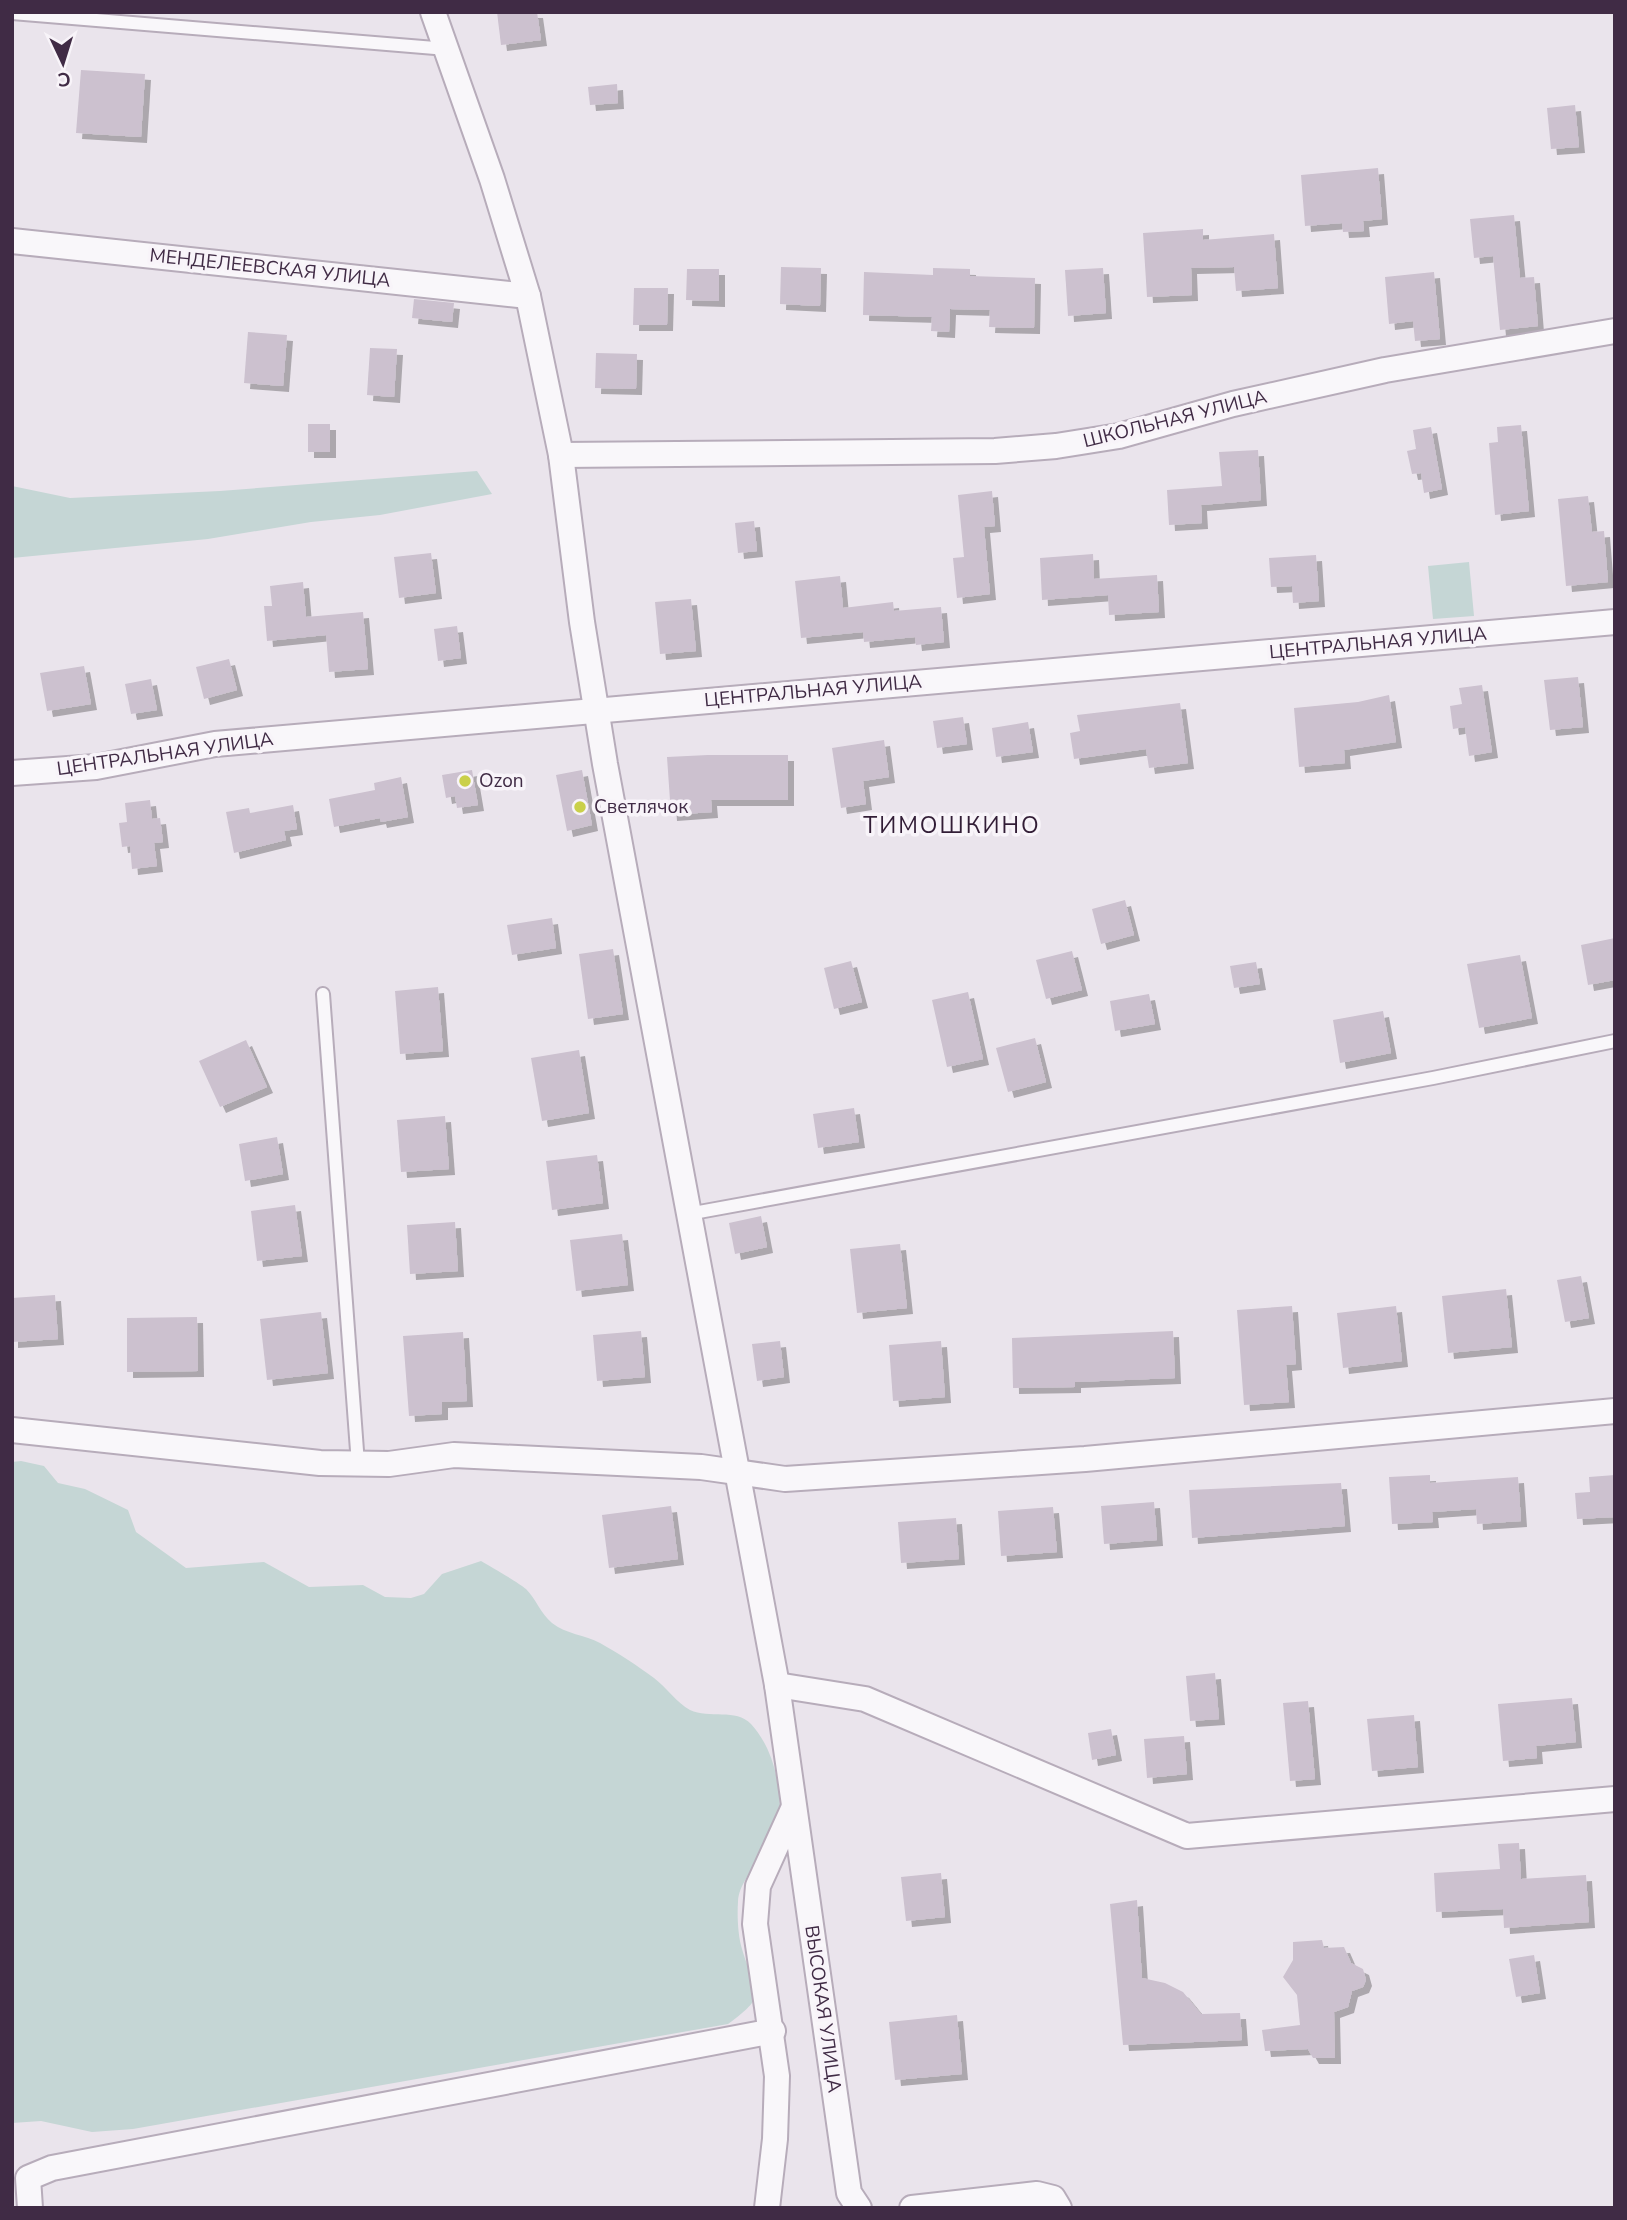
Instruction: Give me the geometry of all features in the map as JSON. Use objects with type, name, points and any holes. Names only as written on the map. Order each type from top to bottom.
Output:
[{"type":"street","name":"ВЫСОКАЯ УЛИЦА","points":[[433,12],[528,296],[561,454],[595,709],[777,1685],[849,2193],[859,2208]]},
{"type":"street","name":"МЕНДЕЛЕЕВСКАЯ УЛИЦА","points":[[12,241],[528,296]]},
{"type":"street","name":"ШКОЛЬНАЯ УЛИЦА","points":[[561,454],[995,451],[1056,446],[1119,436],[1233,404],[1385,370],[1615,331]]},
{"type":"street","name":"ЦЕНТРАЛЬНАЯ УЛИЦА","points":[[12,773],[96,767],[215,744],[1615,622]]},
{"type":"street","points":[[12,1430],[358,1465],[454,1455],[701,1467],[785,1479],[1085,1459],[1615,1410]]},
{"type":"street","points":[[777,1685],[864,1699],[1187,1836],[1615,1799]]},
{"type":"street","points":[[767,2208],[776,2101],[773,2031],[755,1924],[758,1886],[793,1808]]},
{"type":"street","points":[[30,2208],[28,2178],[52,2168],[773,2031]]},
{"type":"street","points":[[912,2208],[1037,2194],[1053,2198],[1059,2208]]},
{"type":"lane","points":[[12,13],[447,49]]},
{"type":"lane","points":[[323,994],[358,1465]]},
{"type":"lane","points":[[688,1214],[1433,1078],[1615,1041]]},
{"type":"shaded area","points":[[477,471],[492,494],[380,515],[311,522],[208,539],[12,558],[12,486],[70,498],[220,491]]},
{"type":"shaded area","points":[[1469,562],[1474,616],[1433,619],[1428,566]]},
{"type":"shaded area","points":[[21,1461],[44,1466],[58,1483],[85,1489],[128,1510],[136,1532],[186,1568],[264,1562],[309,1587],[363,1585],[385,1597],[411,1598],[424,1594],[442,1574],[481,1561],[526,1589],[552,1623],[621,1655],[654,1678],[690,1710],[745,1719],[758,1733],[769,1752],[776,1773],[780,1807],[774,1836],[745,1880],[738,1902],[741,1944],[756,1990],[751,2004],[728,2024],[133,2129],[92,2132],[41,2121],[12,2123],[12,1462]]},
{"type":"building","points":[[497,12],[537,12],[541,40],[501,45]]},
{"type":"building","points":[[81,70],[145,74],[141,137],[76,133]]},
{"type":"building","points":[[617,84],[618,103],[590,105],[588,87]]},
{"type":"building","points":[[1575,105],[1579,147],[1551,149],[1547,108]]},
{"type":"building","points":[[1378,168],[1382,219],[1363,221],[1364,231],[1343,232],[1342,223],[1305,226],[1301,175]]},
{"type":"building","points":[[1514,215],[1520,278],[1534,277],[1538,326],[1500,330],[1493,256],[1474,258],[1470,219]]},
{"type":"building","points":[[1203,229],[1203,240],[1274,234],[1278,288],[1236,291],[1234,267],[1191,268],[1192,295],[1147,297],[1143,233]]},
{"type":"building","points":[[781,267],[821,268],[820,306],[780,304]]},
{"type":"building","points":[[933,268],[970,269],[970,276],[1035,278],[1034,328],[989,327],[990,310],[950,309],[949,332],[931,331],[932,317],[863,315],[864,272],[933,275]]},
{"type":"building","points":[[1103,268],[1106,313],[1068,316],[1065,270]]},
{"type":"building","points":[[687,269],[719,269],[719,301],[686,300]]},
{"type":"building","points":[[1434,272],[1440,339],[1415,341],[1413,321],[1389,324],[1385,277]]},
{"type":"building","points":[[634,288],[668,288],[667,325],[633,325]]},
{"type":"building","points":[[414,299],[454,303],[452,322],[412,318]]},
{"type":"building","points":[[248,332],[287,335],[283,386],[244,383]]},
{"type":"building","points":[[370,348],[397,349],[394,397],[367,395]]},
{"type":"building","points":[[596,353],[637,354],[636,389],[595,388]]},
{"type":"building","points":[[308,424],[330,424],[330,452],[308,452]]},
{"type":"building","points":[[1521,425],[1529,511],[1495,515],[1489,443],[1498,442],[1497,427]]},
{"type":"building","points":[[1431,427],[1442,489],[1424,493],[1421,473],[1412,474],[1407,451],[1416,449],[1413,430]]},
{"type":"building","points":[[1258,450],[1261,500],[1201,505],[1202,523],[1169,525],[1167,490],[1222,486],[1219,452]]},
{"type":"building","points":[[992,491],[995,526],[984,527],[990,594],[957,598],[953,558],[964,557],[958,495]]},
{"type":"building","points":[[1588,496],[1592,532],[1604,531],[1608,582],[1566,586],[1558,499]]},
{"type":"building","points":[[754,521],[757,551],[738,553],[735,523]]},
{"type":"building","points":[[431,553],[436,593],[399,598],[394,557]]},
{"type":"building","points":[[1093,554],[1094,579],[1157,575],[1159,612],[1109,615],[1108,595],[1042,600],[1040,558]]},
{"type":"building","points":[[1316,555],[1319,601],[1293,603],[1292,586],[1271,587],[1269,558]]},
{"type":"building","points":[[840,576],[843,608],[893,602],[894,611],[941,607],[944,642],[916,645],[915,637],[864,642],[863,632],[801,638],[795,581]]},
{"type":"building","points":[[303,582],[306,617],[363,612],[368,669],[329,672],[326,635],[267,641],[264,606],[272,606],[270,586]]},
{"type":"building","points":[[691,599],[696,651],[660,654],[655,602]]},
{"type":"building","points":[[457,626],[461,658],[438,661],[434,629]]},
{"type":"building","points":[[229,659],[237,690],[204,699],[196,667]]},
{"type":"building","points":[[84,666],[91,704],[47,711],[40,673]]},
{"type":"building","points":[[1578,677],[1583,727],[1550,730],[1544,680]]},
{"type":"building","points":[[151,679],[157,710],[131,714],[125,684]]},
{"type":"building","points":[[1482,685],[1492,752],[1469,756],[1465,727],[1453,729],[1450,706],[1462,704],[1459,688]]},
{"type":"building","points":[[1389,695],[1396,742],[1344,750],[1345,763],[1299,767],[1294,708],[1358,702]]},
{"type":"building","points":[[1180,703],[1188,763],[1149,768],[1146,749],[1074,759],[1070,733],[1080,731],[1077,715]]},
{"type":"building","points":[[963,717],[967,744],[937,748],[933,721]]},
{"type":"building","points":[[1028,722],[1033,752],[996,757],[992,728]]},
{"type":"building","points":[[884,740],[889,777],[863,781],[866,804],[841,808],[832,748]]},
{"type":"building","points":[[788,755],[788,800],[711,800],[712,812],[671,815],[667,757]]},
{"type":"building","points":[[472,770],[478,805],[457,808],[455,796],[446,798],[442,775]]},
{"type":"building","points":[[582,770],[592,825],[567,831],[556,775]]},
{"type":"building","points":[[401,777],[408,817],[381,822],[380,818],[334,827],[329,799],[375,790],[374,783]]},
{"type":"building","points":[[150,800],[152,819],[160,818],[163,842],[154,843],[157,866],[132,869],[130,846],[122,847],[119,823],[127,822],[125,803]]},
{"type":"building","points":[[293,805],[297,829],[284,831],[286,840],[234,853],[226,812],[249,808],[250,813]]},
{"type":"building","points":[[1125,900],[1134,935],[1101,944],[1092,909]]},
{"type":"building","points":[[552,918],[556,948],[512,955],[507,925]]},
{"type":"building","points":[[1615,938],[1615,980],[1588,985],[1581,945]]},
{"type":"building","points":[[613,949],[623,1014],[588,1019],[579,954]]},
{"type":"building","points":[[1072,951],[1082,990],[1046,999],[1036,960]]},
{"type":"building","points":[[1520,955],[1532,1018],[1479,1028],[1467,964]]},
{"type":"building","points":[[851,961],[862,1002],[834,1009],[824,968]]},
{"type":"building","points":[[1256,962],[1260,984],[1234,988],[1230,966]]},
{"type":"building","points":[[438,987],[443,1051],[400,1054],[395,991]]},
{"type":"building","points":[[968,992],[983,1059],[947,1067],[932,1000]]},
{"type":"building","points":[[1149,994],[1155,1024],[1115,1031],[1110,1001]]},
{"type":"building","points":[[1383,1011],[1391,1053],[1340,1063],[1333,1020]]},
{"type":"building","points":[[1035,1038],[1046,1082],[1008,1092],[996,1048]]},
{"type":"building","points":[[246,1040],[267,1087],[220,1107],[199,1061]]},
{"type":"building","points":[[579,1050],[589,1113],[542,1121],[531,1058]]},
{"type":"building","points":[[854,1108],[859,1142],[818,1148],[813,1114]]},
{"type":"building","points":[[445,1116],[449,1169],[401,1172],[397,1120]]},
{"type":"building","points":[[277,1137],[283,1174],[245,1181],[239,1144]]},
{"type":"building","points":[[597,1155],[603,1203],[552,1210],[546,1161]]},
{"type":"building","points":[[295,1205],[302,1256],[257,1261],[251,1211]]},
{"type":"building","points":[[761,1216],[767,1247],[735,1254],[729,1223]]},
{"type":"building","points":[[455,1222],[458,1271],[410,1274],[407,1225]]},
{"type":"building","points":[[622,1234],[628,1285],[576,1291],[570,1240]]},
{"type":"building","points":[[900,1244],[907,1308],[857,1313],[850,1249]]},
{"type":"building","points":[[1581,1276],[1589,1318],[1565,1322],[1557,1280]]},
{"type":"building","points":[[1506,1289],[1512,1347],[1448,1353],[1442,1296]]},
{"type":"building","points":[[55,1295],[58,1339],[12,1342],[12,1298]]},
{"type":"building","points":[[1292,1306],[1296,1364],[1286,1365],[1289,1402],[1244,1405],[1237,1310]]},
{"type":"building","points":[[1396,1306],[1402,1361],[1343,1368],[1337,1313]]},
{"type":"building","points":[[321,1312],[328,1373],[267,1380],[260,1319]]},
{"type":"building","points":[[197,1317],[198,1371],[127,1372],[127,1318]]},
{"type":"building","points":[[641,1331],[645,1377],[597,1381],[593,1335]]},
{"type":"building","points":[[1173,1331],[1175,1378],[1075,1382],[1075,1387],[1013,1388],[1012,1338]]},
{"type":"building","points":[[463,1332],[467,1401],[442,1402],[442,1414],[409,1416],[403,1336]]},
{"type":"building","points":[[780,1341],[784,1377],[757,1381],[752,1344]]},
{"type":"building","points":[[941,1341],[945,1397],[893,1401],[889,1345]]},
{"type":"building","points":[[1430,1475],[1430,1483],[1518,1477],[1521,1521],[1477,1524],[1476,1509],[1432,1512],[1433,1522],[1392,1524],[1389,1477]]},
{"type":"building","points":[[1615,1475],[1615,1517],[1577,1519],[1575,1493],[1590,1492],[1589,1477]]},
{"type":"building","points":[[1341,1483],[1345,1526],[1192,1538],[1189,1490]]},
{"type":"building","points":[[1154,1502],[1157,1540],[1104,1544],[1101,1506]]},
{"type":"building","points":[[671,1506],[678,1559],[609,1568],[602,1515]]},
{"type":"building","points":[[1053,1507],[1057,1552],[1001,1556],[998,1511]]},
{"type":"building","points":[[956,1518],[959,1559],[901,1563],[898,1522]]},
{"type":"building","points":[[1215,1673],[1219,1719],[1190,1721],[1186,1676]]},
{"type":"building","points":[[1572,1698],[1576,1742],[1536,1746],[1537,1758],[1503,1761],[1498,1704]]},
{"type":"building","points":[[1308,1701],[1315,1779],[1290,1781],[1283,1703]]},
{"type":"building","points":[[1414,1715],[1418,1767],[1372,1771],[1367,1719]]},
{"type":"building","points":[[1111,1729],[1116,1755],[1092,1760],[1088,1733]]},
{"type":"building","points":[[1184,1736],[1187,1774],[1147,1778],[1144,1739]]},
{"type":"building","points":[[1519,1843],[1521,1879],[1586,1875],[1589,1922],[1504,1928],[1503,1909],[1436,1912],[1434,1873],[1500,1869],[1498,1844]]},
{"type":"building","points":[[941,1873],[945,1917],[906,1921],[901,1877]]},
{"type":"building","points":[[1137,1900],[1142,1978],[1165,1983],[1183,1992],[1201,2014],[1240,2013],[1242,2040],[1123,2045],[1110,1904]]},
{"type":"building","points":[[1322,1940],[1324,1948],[1344,1947],[1351,1963],[1363,1969],[1366,1980],[1363,1987],[1352,1991],[1348,2007],[1334,2012],[1335,2058],[1313,2058],[1308,2049],[1265,2051],[1262,2030],[1300,2025],[1297,1995],[1283,1977],[1293,1960],[1293,1942]]},
{"type":"building","points":[[1534,1955],[1540,1993],[1516,1997],[1509,1959]]},
{"type":"building","points":[[957,2015],[962,2074],[895,2080],[889,2022]]},
{"type":"place","name":"Ozon","points":[[465,781]]},
{"type":"place","name":"Светлячок","points":[[580,807]]},
{"type":"district","name":"ТИМОШКИНО","points":[[952,825]]}]
